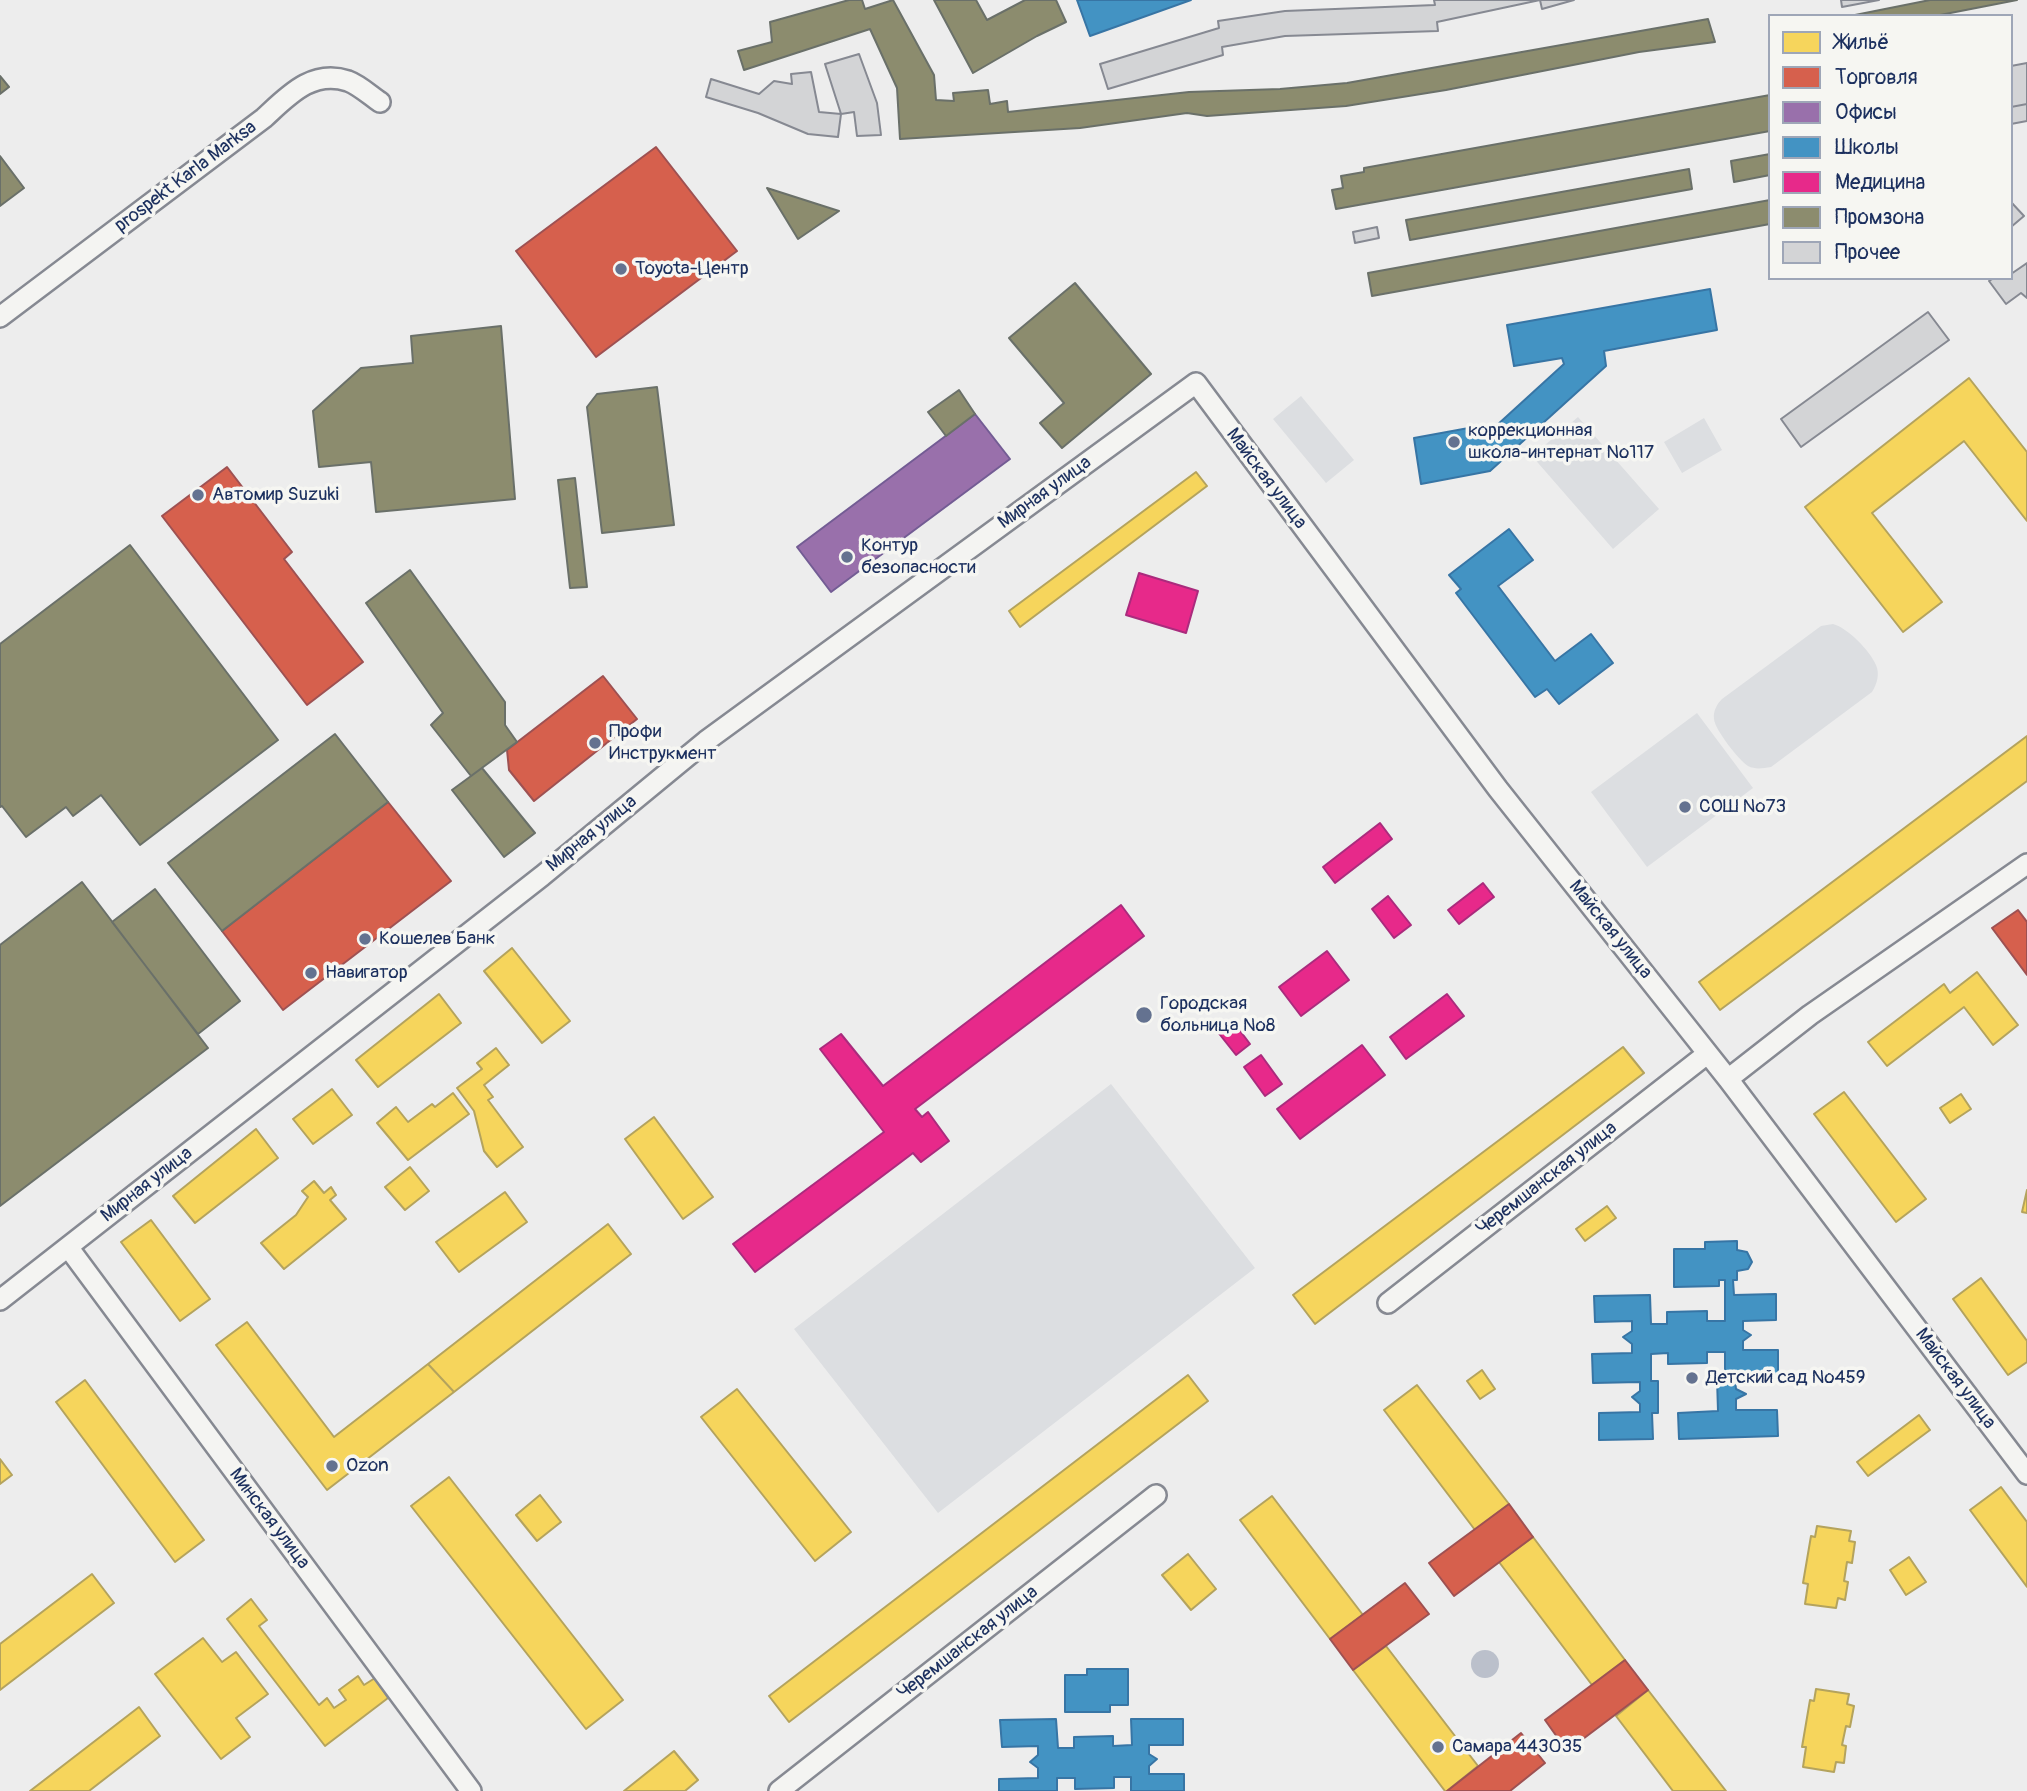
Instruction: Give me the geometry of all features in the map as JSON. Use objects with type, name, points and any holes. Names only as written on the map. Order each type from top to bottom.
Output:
[{"type":"street","name":"prospekt Karla Marksa","points":[[0,317],[264,118],[293,91],[317,78],[348,81],[380,102]]},
{"type":"street","name":"Майская улица","points":[[1196,383],[1497,789],[1728,1079],[2027,1474]]},
{"type":"street","name":"Мирная улица","points":[[0,1300],[542,876],[706,741],[1196,383]]},
{"type":"street","points":[[1728,1079],[1810,1015],[2027,864]]},
{"type":"street","name":"Черемшанская улица","points":[[1388,1303],[1707,1054]]},
{"type":"street","name":"Минская улица","points":[[68,1247],[471,1791]]},
{"type":"street","name":"Черемшанская улица","points":[[779,1791],[1156,1495]]},
{"type":"shaded area","points":[[1301,396],[1354,460],[1326,483],[1273,419]]},
{"type":"shaded area","points":[[1578,417],[1659,509],[1613,549],[1532,456]]},
{"type":"shaded area","points":[[1704,418],[1722,450],[1682,473],[1664,442]]},
{"type":"shaded area","points":[[1833,624],[1852,635],[1873,659],[1878,675],[1872,692],[1771,767],[1748,766],[1718,730],[1714,719],[1717,705],[1821,626]]},
{"type":"shaded area","points":[[1697,713],[1753,788],[1647,867],[1591,792]]},
{"type":"shaded area","points":[[1111,1084],[1255,1268],[938,1513],[794,1329]]},
{"type":"shaded area","points":[[1485,1650],[1495,1654],[1499,1664],[1495,1674],[1485,1678],[1475,1674],[1471,1664],[1475,1654]]},
{"type":"building: Жильё","points":[[1969,378],[2027,452],[2027,521],[1964,441],[1872,513],[1942,602],[1903,632],[1805,507]]},
{"type":"building: Жильё","points":[[1196,472],[1207,486],[1020,627],[1009,611]]},
{"type":"building: Жильё","points":[[2027,736],[2027,781],[1720,1010],[1699,982]]},
{"type":"building: Жильё","points":[[512,948],[570,1021],[542,1043],[484,971]]},
{"type":"building: Жильё","points":[[1977,972],[2018,1025],[1993,1045],[1964,1007],[1887,1066],[1868,1042],[1944,984],[1950,993]]},
{"type":"building: Жильё","points":[[439,994],[461,1023],[378,1087],[356,1060]]},
{"type":"building: Жильё","points":[[1623,1047],[1644,1073],[1315,1324],[1293,1295]]},
{"type":"building: Жильё","points":[[496,1048],[509,1065],[484,1085],[493,1097],[488,1100],[523,1147],[497,1167],[484,1151],[474,1111],[457,1088],[482,1069],[477,1063]]},
{"type":"building: Жильё","points":[[332,1089],[352,1115],[313,1144],[293,1119]]},
{"type":"building: Жильё","points":[[1844,1092],[1926,1199],[1896,1222],[1814,1114]]},
{"type":"building: Жильё","points":[[453,1093],[469,1114],[408,1160],[377,1123],[396,1107],[408,1122],[432,1104],[435,1107]]},
{"type":"building: Жильё","points":[[1961,1094],[1971,1109],[1950,1123],[1940,1108]]},
{"type":"building: Жильё","points":[[654,1117],[713,1197],[683,1219],[625,1139]]},
{"type":"building: Жильё","points":[[256,1129],[278,1158],[195,1223],[173,1196]]},
{"type":"building: Жильё","points":[[410,1167],[429,1191],[405,1210],[385,1187]]},
{"type":"building: Жильё","points":[[314,1181],[324,1193],[331,1187],[336,1195],[330,1200],[346,1219],[284,1269],[261,1243],[296,1215],[308,1197],[302,1191]]},
{"type":"building: Жильё","points":[[2027,1190],[2027,1213],[2022,1212]]},
{"type":"building: Жильё","points":[[505,1192],[527,1222],[459,1272],[436,1242]]},
{"type":"building: Жильё","points":[[1607,1206],[1616,1218],[1585,1241],[1576,1229]]},
{"type":"building: Жильё","points":[[151,1220],[210,1299],[180,1321],[121,1242]]},
{"type":"building: Жильё","points":[[608,1224],[631,1254],[454,1392],[428,1364]]},
{"type":"building: Жильё","points":[[1981,1278],[2027,1341],[2027,1362],[2008,1375],[1953,1299]]},
{"type":"building: Жильё","points":[[247,1322],[334,1437],[428,1364],[454,1392],[327,1490],[216,1345]]},
{"type":"building: Жильё","points":[[1482,1370],[1495,1389],[1480,1399],[1467,1381]]},
{"type":"building: Жильё","points":[[1188,1375],[1208,1401],[789,1722],[769,1696]]},
{"type":"building: Жильё","points":[[85,1380],[204,1540],[175,1562],[56,1402]]},
{"type":"building: Жильё","points":[[1417,1385],[1509,1504],[1475,1530],[1384,1410]]},
{"type":"building: Жильё","points":[[737,1389],[851,1532],[815,1561],[701,1417]]},
{"type":"building: Жильё","points":[[1919,1415],[1930,1430],[1868,1476],[1857,1462]]},
{"type":"building: Жильё","points":[[0,1459],[12,1475],[0,1484]]},
{"type":"building: Жильё","points":[[449,1477],[623,1700],[586,1729],[411,1506]]},
{"type":"building: Жильё","points":[[2001,1487],[2027,1522],[2027,1587],[1970,1510]]},
{"type":"building: Жильё","points":[[540,1495],[561,1522],[537,1541],[516,1515]]},
{"type":"building: Жильё","points":[[1272,1496],[1363,1615],[1330,1639],[1240,1520]]},
{"type":"building: Жильё","points":[[1817,1526],[1851,1531],[1849,1541],[1855,1542],[1852,1563],[1847,1562],[1845,1600],[1838,1598],[1836,1608],[1805,1604],[1808,1584],[1803,1583],[1811,1536],[1815,1537]]},
{"type":"building: Жильё","points":[[1533,1537],[1625,1660],[1592,1685],[1499,1562]]},
{"type":"building: Жильё","points":[[1188,1554],[1216,1589],[1191,1610],[1162,1575]]},
{"type":"building: Жильё","points":[[1909,1557],[1926,1582],[1906,1595],[1890,1570]]},
{"type":"building: Жильё","points":[[92,1574],[114,1603],[0,1690],[0,1644]]},
{"type":"building: Жильё","points":[[251,1599],[267,1620],[259,1626],[319,1705],[327,1698],[334,1708],[346,1700],[339,1690],[358,1676],[364,1685],[375,1678],[388,1698],[325,1746],[227,1619]]},
{"type":"building: Жильё","points":[[203,1638],[222,1662],[236,1652],[268,1694],[236,1718],[250,1737],[221,1759],[155,1674]]},
{"type":"building: Жильё","points":[[1386,1646],[1478,1766],[1447,1791],[1353,1670]]},
{"type":"building: Жильё","points":[[1816,1689],[1849,1694],[1847,1704],[1854,1706],[1850,1727],[1846,1726],[1842,1745],[1846,1746],[1844,1763],[1836,1762],[1834,1772],[1803,1767],[1806,1747],[1802,1747],[1810,1700],[1814,1701]]},
{"type":"building: Жильё","points":[[1648,1690],[1726,1791],[1673,1791],[1616,1716]]},
{"type":"building: Жильё","points":[[139,1707],[160,1736],[89,1791],[30,1791]]},
{"type":"building: Жильё","points":[[674,1751],[698,1780],[685,1791],[624,1791]]},
{"type":"building: Торговля","name":"Toyota-Центр","points":[[656,147],[737,251],[596,357],[516,251]]},
{"type":"building: Торговля","points":[[227,467],[292,552],[284,559],[363,662],[307,705],[162,516]]},
{"type":"building: Торговля","points":[[603,676],[637,719],[534,801],[509,770],[507,750]]},
{"type":"building: Торговля","points":[[388,802],[451,881],[283,1010],[222,931]]},
{"type":"building: Торговля","points":[[2018,910],[2027,922],[2027,975],[1992,928]]},
{"type":"building: Торговля","points":[[1509,1504],[1533,1537],[1454,1596],[1429,1563]]},
{"type":"building: Торговля","points":[[1405,1583],[1429,1614],[1353,1670],[1330,1639]]},
{"type":"building: Торговля","points":[[1625,1660],[1648,1690],[1567,1751],[1545,1720]]},
{"type":"building: Торговля","points":[[1521,1733],[1545,1763],[1510,1791],[1447,1791]]},
{"type":"building: Офисы","points":[[975,414],[1010,459],[831,592],[797,547]]},
{"type":"building: Школы","points":[[1077,0],[1191,0],[1090,36]]},
{"type":"building: Школы","points":[[1710,289],[1717,330],[1604,351],[1606,366],[1490,471],[1421,484],[1414,438],[1485,425],[1487,430],[1496,426],[1564,364],[1562,358],[1514,366],[1507,325]]},
{"type":"building: Школы","points":[[1509,529],[1533,560],[1498,586],[1555,661],[1591,634],[1613,663],[1559,704],[1547,689],[1535,697],[1456,593],[1461,589],[1449,575]]},
{"type":"building: Школы","points":[[1737,1241],[1737,1250],[1747,1252],[1752,1262],[1748,1269],[1737,1271],[1737,1280],[1733,1280],[1734,1295],[1776,1294],[1776,1320],[1743,1321],[1743,1330],[1751,1335],[1743,1341],[1743,1350],[1778,1350],[1778,1379],[1735,1379],[1736,1389],[1746,1394],[1736,1399],[1736,1410],[1777,1410],[1778,1436],[1679,1439],[1678,1413],[1718,1411],[1717,1379],[1725,1379],[1725,1352],[1707,1352],[1707,1363],[1668,1364],[1668,1353],[1651,1354],[1651,1381],[1658,1381],[1658,1413],[1652,1413],[1653,1439],[1599,1440],[1599,1413],[1640,1412],[1640,1404],[1632,1397],[1640,1391],[1640,1382],[1593,1383],[1592,1354],[1632,1353],[1632,1344],[1623,1337],[1632,1331],[1632,1321],[1595,1322],[1594,1296],[1650,1295],[1651,1324],[1667,1324],[1667,1312],[1707,1311],[1707,1321],[1725,1321],[1725,1280],[1719,1280],[1719,1286],[1674,1287],[1674,1249],[1705,1249],[1705,1242]]},
{"type":"building: Школы","points":[[1087,1669],[1128,1669],[1128,1705],[1110,1705],[1110,1712],[1065,1712],[1065,1675],[1087,1675]]},
{"type":"building: Школы","points":[[1056,1719],[1058,1748],[1074,1748],[1074,1737],[1113,1736],[1113,1746],[1132,1745],[1131,1719],[1183,1719],[1183,1745],[1149,1745],[1149,1754],[1157,1759],[1149,1766],[1149,1774],[1184,1774],[1184,1791],[1131,1791],[1131,1777],[1114,1777],[1114,1788],[1075,1789],[1075,1778],[1057,1778],[1057,1791],[999,1791],[999,1779],[1038,1778],[1038,1768],[1030,1762],[1038,1755],[1038,1746],[1002,1747],[1000,1720]]},
{"type":"building: Медицина","points":[[1139,573],[1198,591],[1186,633],[1126,615]]},
{"type":"building: Медицина","points":[[1380,823],[1392,839],[1335,883],[1323,867]]},
{"type":"building: Медицина","points":[[1483,883],[1494,897],[1459,924],[1448,910]]},
{"type":"building: Медицина","points":[[1388,896],[1411,925],[1394,938],[1372,909]]},
{"type":"building: Медицина","points":[[1121,905],[1144,936],[915,1109],[922,1117],[928,1112],[949,1141],[921,1162],[913,1153],[755,1272],[733,1244],[884,1132],[820,1049],[841,1034],[883,1086]]},
{"type":"building: Медицина","points":[[1327,951],[1349,980],[1301,1016],[1279,987]]},
{"type":"building: Медицина","points":[[1447,994],[1464,1016],[1406,1059],[1390,1037]]},
{"type":"building: Медицина","points":[[1232,1020],[1250,1044],[1236,1055],[1217,1031]]},
{"type":"building: Медицина","points":[[1362,1045],[1385,1075],[1300,1139],[1277,1109]]},
{"type":"building: Медицина","points":[[1261,1055],[1282,1084],[1265,1096],[1244,1067]]},
{"type":"building: Промзона","points":[[849,0],[862,0],[865,9],[893,0],[934,75],[936,100],[954,101],[953,93],[988,90],[990,104],[1007,101],[1008,112],[1189,92],[1280,89],[1347,83],[1708,19],[1715,42],[1639,52],[1446,90],[1346,106],[1207,116],[1187,113],[1080,128],[900,139],[897,88],[870,29],[744,70],[738,51],[772,42],[770,22]]},
{"type":"building: Промзона","points":[[934,0],[976,0],[987,20],[1025,0],[1056,0],[1066,22],[973,73]]},
{"type":"building: Промзона","points":[[1930,0],[2017,0],[1945,14],[1860,14]]},
{"type":"building: Промзона","points":[[0,76],[9,87],[0,94]]},
{"type":"building: Промзона","points":[[1768,95],[1768,131],[1336,209],[1332,190],[1343,188],[1341,176],[1364,172],[1364,168]]},
{"type":"building: Промзона","points":[[1768,154],[1768,175],[1734,182],[1731,161]]},
{"type":"building: Промзона","points":[[0,156],[24,188],[0,206]]},
{"type":"building: Промзона","points":[[1689,169],[1692,189],[1410,240],[1406,220]]},
{"type":"building: Промзона","points":[[767,188],[839,211],[798,239]]},
{"type":"building: Промзона","points":[[1768,200],[1768,224],[1372,296],[1368,273]]},
{"type":"building: Промзона","points":[[1075,283],[1151,374],[1062,448],[1040,423],[1064,403],[1009,338]]},
{"type":"building: Промзона","points":[[501,326],[515,499],[376,512],[371,462],[319,467],[313,411],[361,368],[413,363],[411,336]]},
{"type":"building: Промзона","points":[[657,387],[674,525],[602,533],[587,407],[597,394]]},
{"type":"building: Промзона","points":[[959,390],[975,414],[946,436],[928,412]]},
{"type":"building: Промзона","points":[[575,478],[587,587],[570,588],[558,480]]},
{"type":"building: Промзона","points":[[130,545],[278,740],[140,845],[101,795],[73,816],[66,807],[26,837],[2,806],[0,807],[0,644]]},
{"type":"building: Промзона","points":[[410,570],[505,702],[505,725],[517,742],[471,776],[431,725],[443,713],[366,603]]},
{"type":"building: Промзона","points":[[335,734],[388,802],[222,931],[168,863]]},
{"type":"building: Промзона","points":[[482,768],[535,833],[504,857],[452,790]]},
{"type":"building: Промзона","points":[[82,882],[208,1048],[0,1206],[0,945]]},
{"type":"building: Промзона","points":[[155,889],[240,1001],[198,1034],[112,922]]},
{"type":"building: Прочее","points":[[1434,0],[1540,0],[1437,22],[1438,31],[1285,36],[1222,47],[1223,55],[1108,89],[1100,64],[1219,28],[1218,21],[1285,11],[1435,5]]},
{"type":"building: Прочее","points":[[1540,0],[1574,0],[1542,9]]},
{"type":"building: Прочее","points":[[1841,0],[1879,0],[1842,7]]},
{"type":"building: Прочее","points":[[859,54],[877,103],[881,135],[857,136],[854,112],[841,114],[825,64]]},
{"type":"building: Прочее","points":[[2027,63],[2027,104],[2013,107],[2013,66]]},
{"type":"building: Прочее","points":[[811,72],[819,112],[841,114],[838,137],[808,134],[758,113],[706,97],[711,79],[759,94],[774,81],[792,84],[791,74]]},
{"type":"building: Прочее","points":[[2027,104],[2027,121],[2013,124],[2013,107]]},
{"type":"building: Прочее","points":[[2013,204],[2024,216],[2013,225]]},
{"type":"building: Прочее","points":[[1377,227],[1379,238],[1355,243],[1353,232]]},
{"type":"building: Прочее","points":[[2027,263],[2027,298],[2021,293],[2006,304],[1989,281],[2013,280],[2013,273]]},
{"type":"building: Прочее","points":[[1928,312],[1949,340],[1801,447],[1781,419]]},
{"type":"place","name":"Toyota-Центр","points":[[621,269]]},
{"type":"place","name":"коррекционная школа-интернат №117","points":[[1454,442]]},
{"type":"place","name":"Автомир Suzuki","points":[[198,495]]},
{"type":"place","name":"Контур безопасности","points":[[847,557]]},
{"type":"place","name":"Профи Инструкмент","points":[[595,743]]},
{"type":"place","name":"СОШ №73","points":[[1685,807]]},
{"type":"place","name":"Кошелев Банк","points":[[365,939]]},
{"type":"place","name":"Навигатор","points":[[311,973]]},
{"type":"place","name":"Городская больница №8","points":[[1144,1015]]},
{"type":"place","name":"Детский сад №459","points":[[1692,1378]]},
{"type":"place","name":"Ozon","points":[[332,1466]]},
{"type":"place","name":"Самара 443035","points":[[1438,1747]]}]
